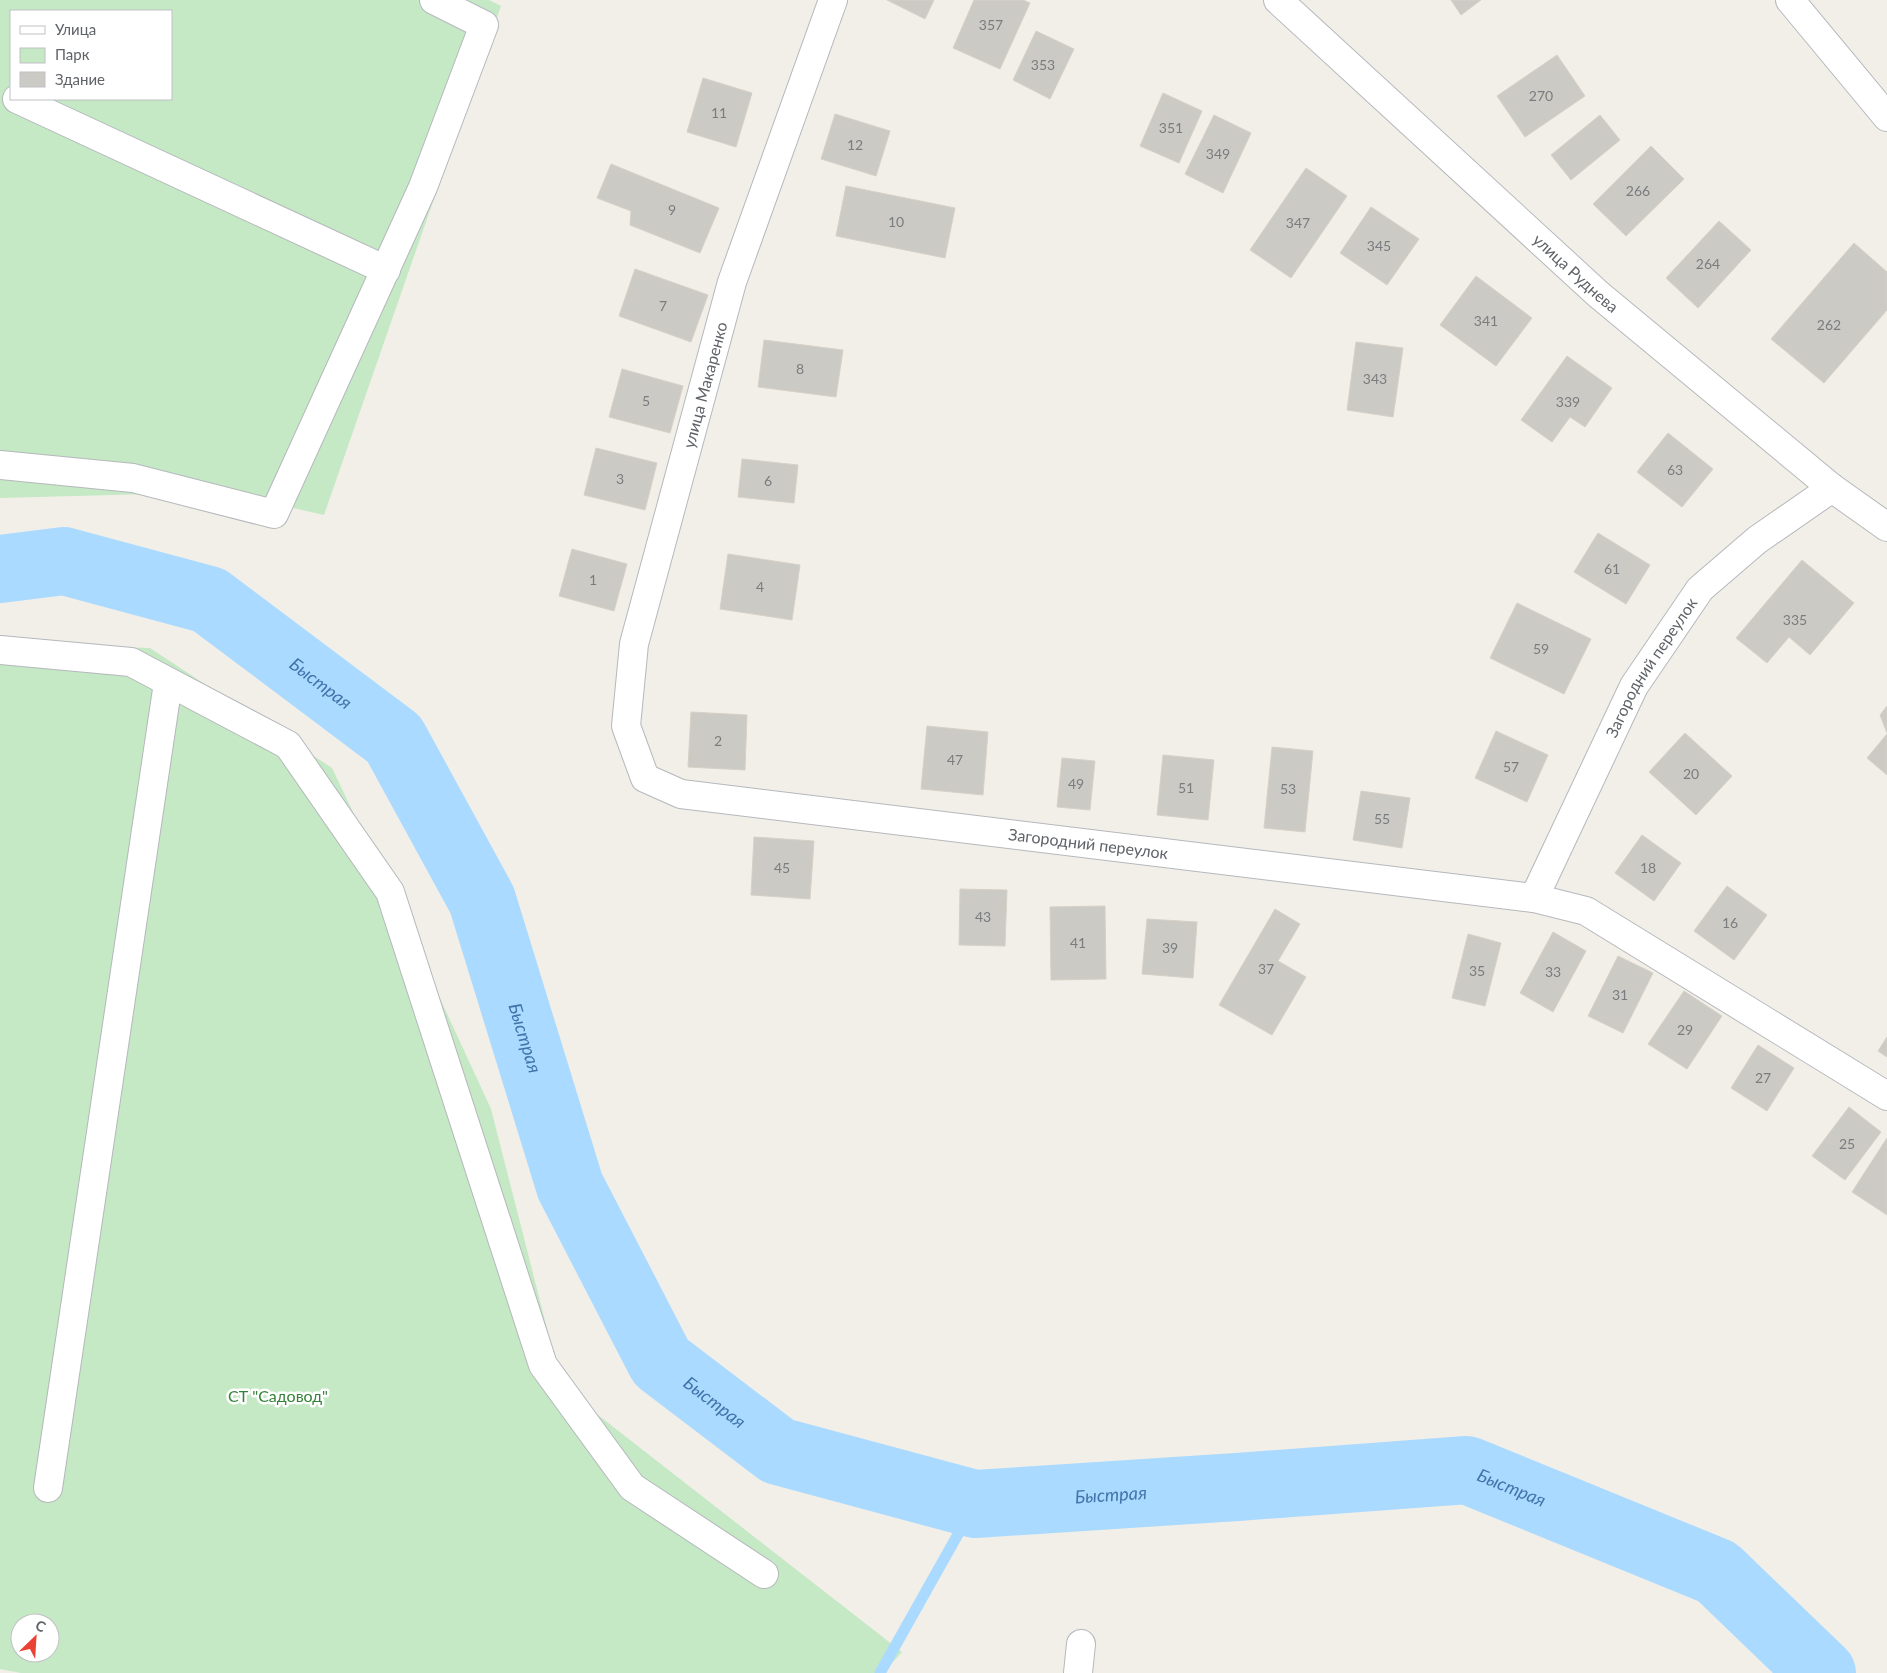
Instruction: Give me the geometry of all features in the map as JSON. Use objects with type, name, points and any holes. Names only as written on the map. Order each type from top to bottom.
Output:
[{"type":"street","points":[[0,465],[133,478],[274,514],[423,187],[484,25],[434,0]]},
{"type":"street","name":"улица Макаренко","points":[[645,778],[626,726],[634,644],[732,282],[834,0]]},
{"type":"street","name":"улица Руднева","points":[[1278,0],[1598,294],[1832,488],[1887,527]]},
{"type":"street","points":[[1790,0],[1887,117]]},
{"type":"street","points":[[19,100],[386,270]]},
{"type":"street","name":"Загородний переулок","points":[[1534,898],[1634,686],[1700,589],[1757,540],[1832,488]]},
{"type":"street","points":[[0,650],[130,662],[288,746],[390,892],[543,1365],[632,1487],[764,1574]]},
{"type":"street","points":[[48,1488],[168,682]]},
{"type":"street","name":"Загородний переулок","points":[[645,778],[681,794],[1534,898],[1586,911],[1887,1096]]},
{"type":"street","points":[[1078,1673],[1081,1644]]},
{"type":"green space","points":[[0,0],[489,0],[501,6],[324,515],[224,492],[0,498]]},
{"type":"green space","name":"СТ \"Садовод\"","points":[[0,644],[150,648],[332,768],[491,1109],[562,1387],[902,1652],[883,1673],[21,1673],[0,1669]]},
{"type":"building","points":[[887,0],[934,0],[925,19]]},
{"type":"building","points":[[974,0],[1023,0],[1030,3],[1000,69],[953,48]]},
{"type":"building","points":[[1451,0],[1481,0],[1461,15]]},
{"type":"building","points":[[1036,31],[1074,49],[1050,99],[1013,80]]},
{"type":"building","points":[[1557,55],[1585,96],[1525,137],[1497,96]]},
{"type":"building","points":[[703,78],[752,93],[736,147],[687,132]]},
{"type":"building","points":[[1163,93],[1202,111],[1179,163],[1140,146]]},
{"type":"building","points":[[835,114],[890,131],[876,176],[821,159]]},
{"type":"building","points":[[1214,115],[1251,133],[1223,193],[1185,174]]},
{"type":"building","points":[[1600,115],[1620,140],[1571,180],[1551,155]]},
{"type":"building","points":[[1651,146],[1684,179],[1626,236],[1593,204]]},
{"type":"building","points":[[611,164],[719,208],[700,253],[630,225],[631,211],[597,198]]},
{"type":"building","points":[[1306,168],[1347,196],[1291,278],[1250,250]]},
{"type":"building","points":[[846,186],[955,208],[945,258],[836,236]]},
{"type":"building","points":[[1371,207],[1419,239],[1387,285],[1340,253]]},
{"type":"building","points":[[1719,221],[1751,250],[1698,308],[1666,278]]},
{"type":"building","points":[[1854,243],[1887,272],[1887,310],[1824,383],[1771,339]]},
{"type":"building","points":[[635,269],[708,295],[691,342],[619,316]]},
{"type":"building","points":[[1476,276],[1532,318],[1496,366],[1440,325]]},
{"type":"building","points":[[764,340],[843,350],[836,397],[758,387]]},
{"type":"building","points":[[1356,342],[1403,348],[1393,417],[1347,410]]},
{"type":"building","points":[[1567,356],[1612,388],[1585,427],[1570,417],[1552,442],[1521,420]]},
{"type":"building","points":[[622,369],[683,386],[670,433],[609,417]]},
{"type":"building","points":[[1668,433],[1713,469],[1682,507],[1637,472]]},
{"type":"building","points":[[596,448],[657,463],[645,510],[584,495]]},
{"type":"building","points":[[742,459],[798,465],[794,503],[738,497]]},
{"type":"building","points":[[1598,533],[1650,565],[1626,604],[1574,572]]},
{"type":"building","points":[[572,549],[627,564],[614,611],[559,596]]},
{"type":"building","points":[[728,554],[800,565],[792,620],[720,609]]},
{"type":"building","points":[[1802,560],[1854,603],[1810,655],[1789,637],[1767,663],[1736,638]]},
{"type":"building","points":[[1517,603],[1591,639],[1564,694],[1490,658]]},
{"type":"building","points":[[1887,706],[1887,733],[1880,715]]},
{"type":"building","points":[[691,712],[747,715],[745,770],[688,767]]},
{"type":"building","points":[[927,726],[988,732],[983,795],[921,789]]},
{"type":"building","points":[[1496,731],[1548,755],[1527,802],[1475,778]]},
{"type":"building","points":[[1685,733],[1732,776],[1696,815],[1649,772]]},
{"type":"building","points":[[1887,734],[1887,775],[1867,758]]},
{"type":"building","points":[[1272,747],[1313,751],[1305,832],[1264,828]]},
{"type":"building","points":[[1163,755],[1214,760],[1208,820],[1157,815]]},
{"type":"building","points":[[1062,758],[1095,761],[1090,810],[1057,807]]},
{"type":"building","points":[[1361,791],[1410,798],[1402,848],[1353,840]]},
{"type":"building","points":[[1642,835],[1681,863],[1654,901],[1615,873]]},
{"type":"building","points":[[754,837],[814,841],[810,899],[751,895]]},
{"type":"building","points":[[1727,886],[1767,915],[1734,960],[1694,931]]},
{"type":"building","points":[[960,889],[1007,890],[1005,946],[959,945]]},
{"type":"building","points":[[1105,906],[1106,979],[1051,980],[1050,907]]},
{"type":"building","points":[[1275,909],[1300,924],[1278,961],[1306,977],[1272,1035],[1219,1005]]},
{"type":"building","points":[[1147,919],[1197,922],[1193,978],[1142,974]]},
{"type":"building","points":[[1553,932],[1586,951],[1553,1012],[1520,993]]},
{"type":"building","points":[[1468,934],[1501,943],[1485,1006],[1452,998]]},
{"type":"building","points":[[1618,956],[1653,973],[1623,1033],[1588,1016]]},
{"type":"building","points":[[1684,991],[1722,1016],[1687,1069],[1648,1044]]},
{"type":"building","points":[[1887,1037],[1887,1057],[1878,1051]]},
{"type":"building","points":[[1758,1045],[1794,1068],[1767,1111],[1731,1088]]},
{"type":"building","points":[[1849,1107],[1881,1132],[1845,1180],[1812,1156]]},
{"type":"building","points":[[1887,1138],[1887,1215],[1852,1192]]},
{"type":"waterway","name":"Быстрая","points":[[0,569],[64,561],[209,600],[394,739],[482,900],[570,1186],[661,1362],[778,1451],[975,1504],[1467,1470],[1717,1572],[1822,1673]]},
{"type":"waterway","points":[[880,1673],[975,1504]]}]
